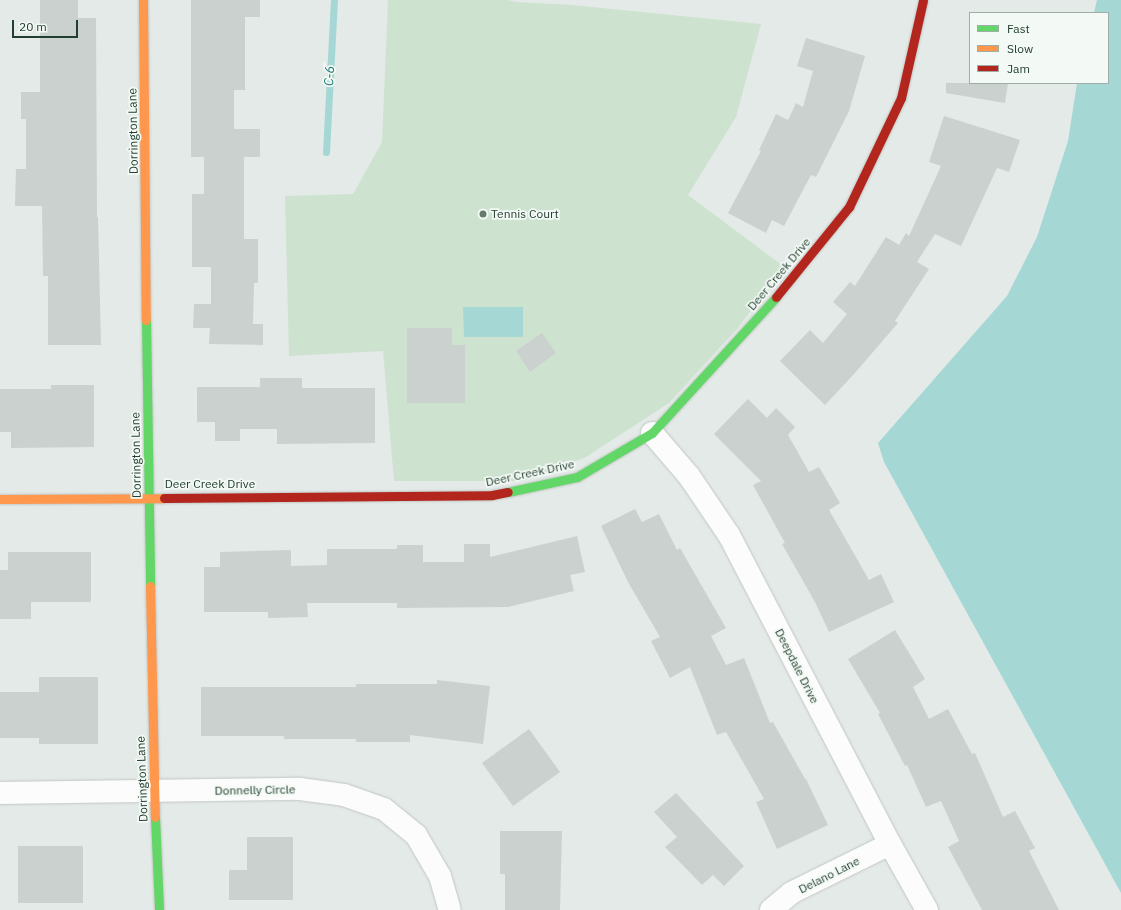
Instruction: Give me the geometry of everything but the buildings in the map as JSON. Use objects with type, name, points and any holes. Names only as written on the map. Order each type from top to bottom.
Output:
[{"type":"street","name":"Dorrington Lane","points":[[143,0],[148,497],[154,792],[159,910]]},
{"type":"street","name":"Deer Creek Drive","points":[[0,499],[492,495],[577,478],[652,433],[768,309],[850,207],[901,98],[923,0]]},
{"type":"street","name":"Deepdale Drive","points":[[652,433],[689,476],[729,535],[890,844],[927,910]]},
{"type":"street","name":"Donnelly Circle","points":[[0,793],[300,789],[344,795],[384,809],[416,835],[440,876],[450,910]]},
{"type":"street","name":"Delano Lane","points":[[771,910],[791,893],[890,844]]},
{"type":"green space","points":[[388,0],[508,0],[516,2],[572,5],[761,24],[736,117],[688,195],[783,266],[738,328],[669,403],[586,457],[523,481],[394,481],[383,351],[289,356],[285,196],[353,194],[382,142]]},
{"type":"water","points":[[1097,0],[1121,0],[1121,893],[884,462],[878,443],[1007,296],[1037,237],[1068,141],[1077,84],[1109,84],[1109,12],[1094,12]]},
{"type":"water","points":[[463,307],[523,307],[523,337],[464,337]]},
{"type":"waterway","name":"C-6","points":[[326,152],[334,0]]},
{"type":"traffic: fast","points":[[508,492],[577,477],[652,433],[776,297]]},
{"type":"traffic: fast","points":[[146,320],[150,586]]},
{"type":"traffic: fast","points":[[155,817],[159,910]]},
{"type":"traffic: slow","points":[[143,0],[146,320]]},
{"type":"traffic: slow","points":[[0,499],[164,498]]},
{"type":"traffic: slow","points":[[150,586],[155,817]]},
{"type":"traffic: jam","points":[[776,297],[849,207],[901,98],[923,0]]},
{"type":"traffic: jam","points":[[164,498],[492,495],[508,492]]},
{"type":"place","name":"Tennis Court","points":[[483,214]]}]
